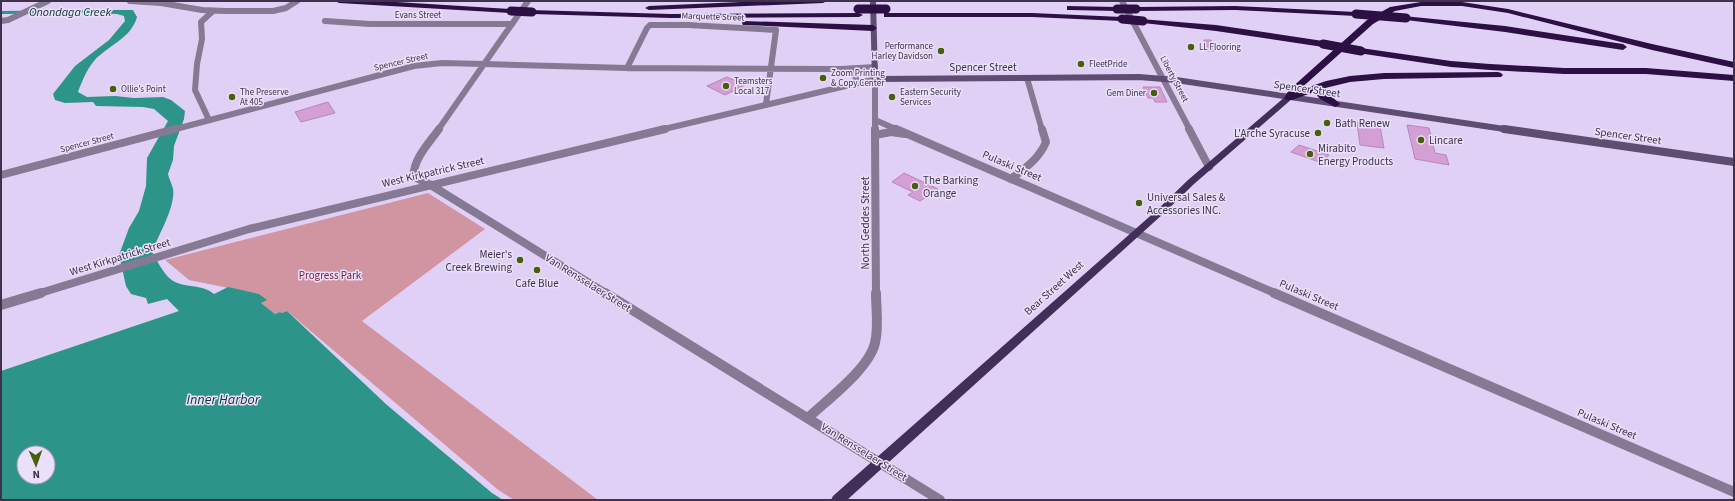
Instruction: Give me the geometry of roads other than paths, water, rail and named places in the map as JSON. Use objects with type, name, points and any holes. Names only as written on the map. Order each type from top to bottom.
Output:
[{"type":"highway","points":[[339,1],[511,11],[534,8],[635,8],[859,12]]},
{"type":"highway","points":[[477,1],[517,3],[534,8],[575,14],[647,20],[873,28]]},
{"type":"highway","points":[[635,8],[823,1]]},
{"type":"highway","points":[[1289,98],[1292,92],[1370,22],[1393,9],[1421,4],[1462,4],[1508,11],[1734,66]]},
{"type":"highway","points":[[575,14],[1235,8],[1406,18],[1570,38],[1734,66]]},
{"type":"highway","points":[[887,12],[1032,15],[1122,19],[1216,28],[1451,64],[1564,71],[1608,72]]},
{"type":"highway","points":[[1289,98],[1300,96],[1329,83],[1374,76],[1554,75],[1646,71],[1734,78]]},
{"type":"highway","points":[[1315,88],[1323,96],[1335,104]]},
{"type":"main road","name":"North Geddes Street","points":[[873,1],[875,79]]},
{"type":"main road","name":"Spencer Street","points":[[875,79],[1163,78],[1289,98],[1734,162]]},
{"type":"main road","name":"Bear Street West","points":[[838,500],[1209,167],[1289,98]]},
{"type":"street","points":[[1,21],[8,20],[48,1]]},
{"type":"street","points":[[130,1],[162,3],[213,11],[266,11],[284,8],[297,1]]},
{"type":"street","name":"Van Rensselaer Street","points":[[528,1],[416,162],[413,170],[414,177],[429,184],[940,500]]},
{"type":"street","name":"Liberty Street","points":[[1122,1],[1209,167]]},
{"type":"street","points":[[209,120],[198,99],[195,85],[202,39],[201,22],[213,11]]},
{"type":"street","name":"Evans Street","points":[[325,20],[370,24],[512,24]]},
{"type":"street","name":"Marquette Street","points":[[627,68],[647,28],[655,25],[688,25],[776,30],[770,69]]},
{"type":"street","name":"Spencer Street","points":[[1,175],[148,135],[416,66],[442,63],[627,68],[841,69],[875,67]]},
{"type":"street","points":[[766,104],[770,69]]},
{"type":"street","points":[[841,69],[852,72],[856,75],[856,83]]},
{"type":"street","points":[[1011,179],[1036,160],[1044,150],[1046,142],[1027,78]]},
{"type":"street","name":"West Kirkpatrick Street","points":[[1,305],[249,229],[429,184],[875,79]]},
{"type":"street","name":"North Geddes Street","points":[[808,418],[862,368],[874,350],[876,340],[875,79]]},
{"type":"street","name":"Pulaski Street","points":[[875,120],[1734,492]]},
{"type":"street","points":[[875,135],[891,132],[905,134]]},
{"type":"water","name":"Inner Harbor","points":[[133,10],[137,17],[130,31],[94,61],[85,75],[78,92],[87,97],[163,97],[171,100],[185,111],[184,119],[174,146],[173,160],[168,174],[173,189],[172,204],[152,252],[168,277],[180,284],[200,287],[214,294],[228,287],[259,294],[267,300],[261,303],[275,314],[287,311],[387,405],[492,493],[503,500],[1,500],[1,371],[179,311],[167,299],[148,304],[146,298],[131,294],[126,286],[119,255],[129,228],[139,211],[146,186],[147,158],[168,121],[154,109],[143,107],[96,106],[93,102],[65,103],[55,100],[53,94],[75,66],[109,40],[125,21],[124,16],[117,14],[88,13],[1,14],[1,11]]},
{"type":"place","name":"LL Flooring","points":[[1191,47]]},
{"type":"place","name":"Performance Harley Davidson","points":[[941,51]]},
{"type":"place","name":"FleetPride","points":[[1081,64]]},
{"type":"place","name":"Zoom Printing & Copy Center","points":[[823,78]]},
{"type":"place","name":"Teamsters Local 317","points":[[726,86]]},
{"type":"place","name":"Ollie's Point","points":[[113,89]]},
{"type":"place","name":"Gem Diner","points":[[1154,93]]},
{"type":"place","name":"The Preserve At 405","points":[[232,97]]},
{"type":"place","name":"Eastern Security Services","points":[[892,97]]},
{"type":"place","name":"Bath Renew","points":[[1327,123]]},
{"type":"place","name":"L'Arche Syracuse","points":[[1318,133]]},
{"type":"place","name":"Lincare","points":[[1421,140]]},
{"type":"place","name":"Mirabito Energy Products","points":[[1310,154]]},
{"type":"place","name":"The Barking Orange","points":[[915,186]]},
{"type":"place","name":"Universal Sales & Accessories INC.","points":[[1139,203]]},
{"type":"place","name":"Meier's Creek Brewing","points":[[520,260]]},
{"type":"place","name":"Cafe Blue","points":[[537,270]]},
{"type":"water label","name":"Onondaga Creek","points":[[70,12]]},
{"type":"park label","name":"Progress Park","points":[[330,275]]}]
